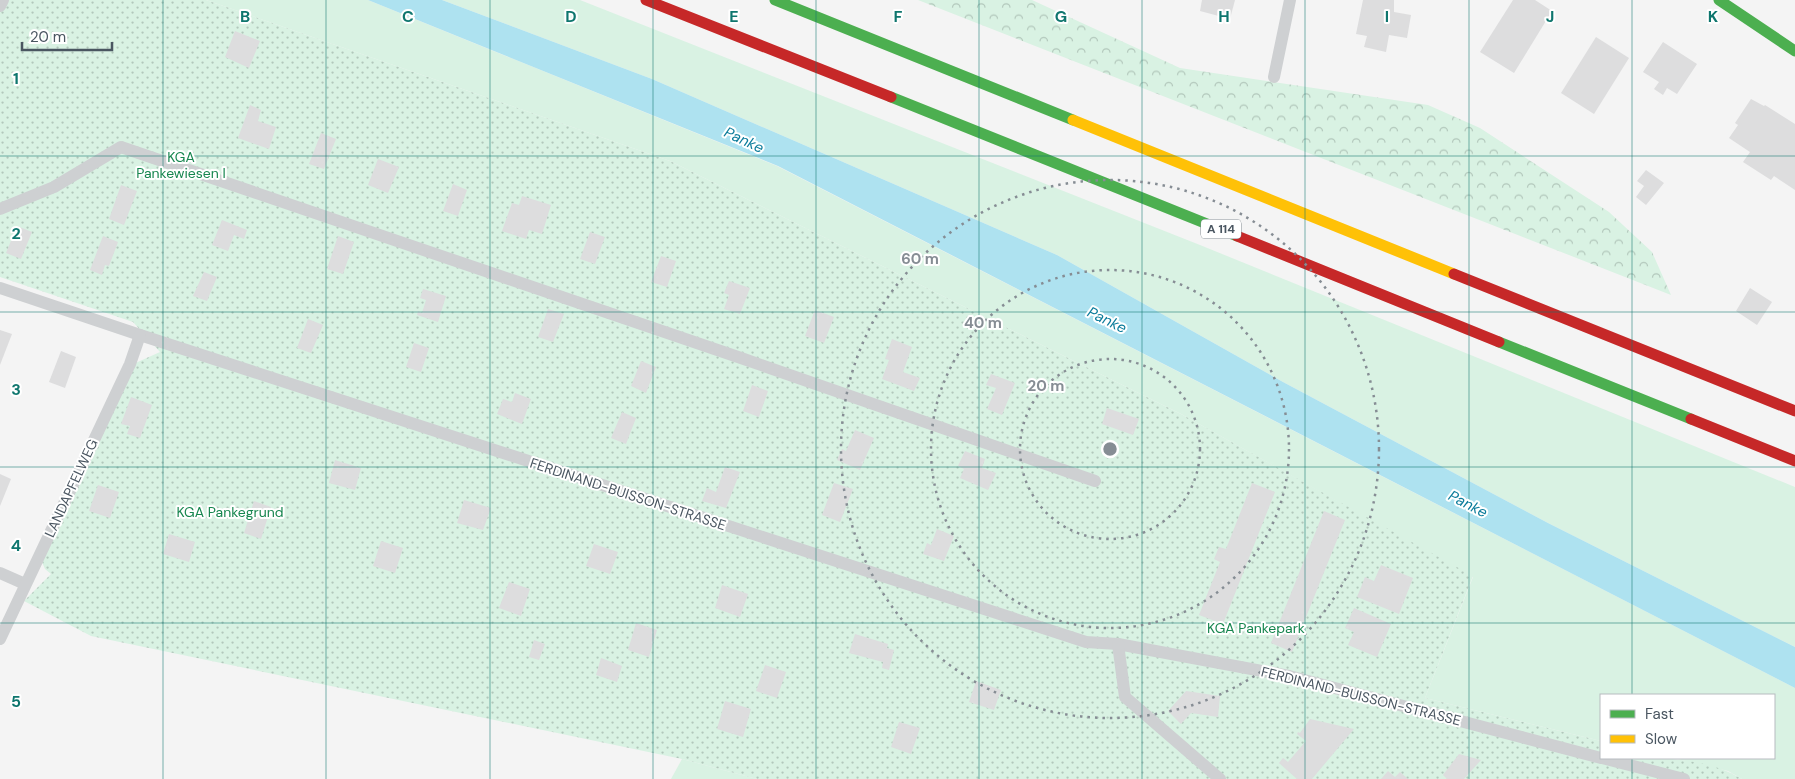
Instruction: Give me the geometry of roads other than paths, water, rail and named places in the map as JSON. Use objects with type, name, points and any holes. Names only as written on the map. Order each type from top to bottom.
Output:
[{"type":"main road","name":"A 114","points":[[646,0],[1795,461]]},
{"type":"main road","points":[[775,0],[1795,411]]},
{"type":"main road","points":[[1719,0],[1795,51]]},
{"type":"lane","points":[[0,6],[3,0]]},
{"type":"lane","points":[[1274,77],[1290,0]]},
{"type":"lane","points":[[0,209],[54,187],[121,147],[1095,481]]},
{"type":"lane","name":"FERDINAND-BUISSON-STRASSE","points":[[0,288],[140,336],[1086,642],[1118,644],[1289,676],[1600,757]]},
{"type":"lane","name":"LANDAPFELWEG","points":[[0,639],[130,364],[140,336]]},
{"type":"lane","points":[[0,573],[25,584]]},
{"type":"lane","points":[[1118,644],[1125,697],[1220,779]]},
{"type":"lane","name":"FERDINAND-BUISSON-STRASSE","points":[[1606,759],[1684,779]]},
{"type":"water","name":"Panke","points":[[368,0],[442,0],[652,79],[1057,255],[1283,382],[1548,523],[1795,647],[1795,688],[778,166]]},
{"type":"park label","name":"KGA Pankewiesen I","points":[[181,166]]},
{"type":"park label","name":"KGA Pankegrund","points":[[230,512]]},
{"type":"park label","name":"KGA Pankepark","points":[[1256,628]]}]
